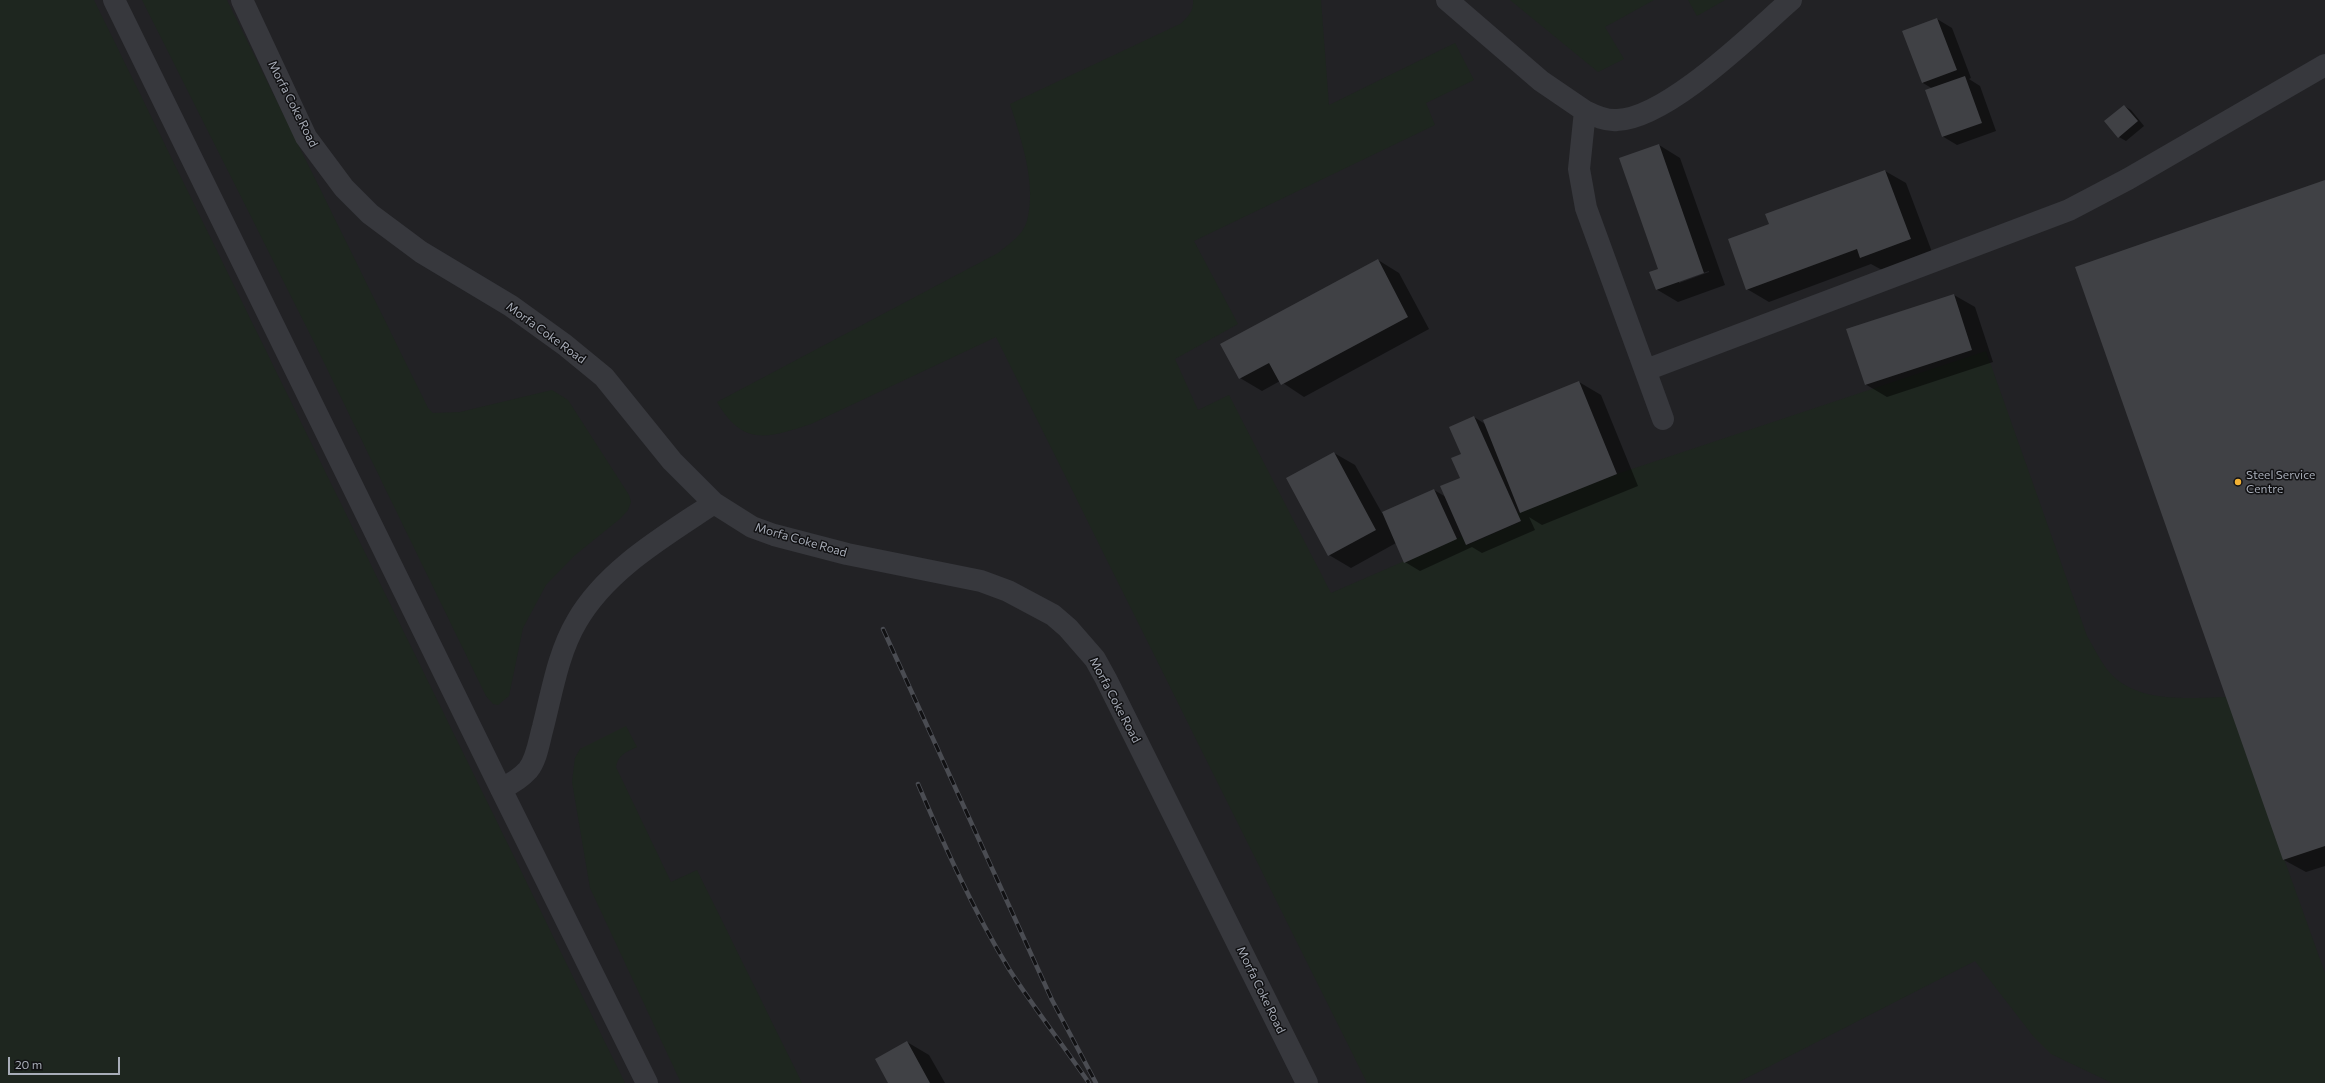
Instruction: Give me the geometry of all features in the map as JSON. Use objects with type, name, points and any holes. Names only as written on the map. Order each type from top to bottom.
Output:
[{"type":"lane","points":[[114,0],[501,789],[648,1083]]},
{"type":"lane","name":"Morfa Coke Road","points":[[242,0],[306,137],[344,188],[370,214],[421,252],[510,306],[565,345],[604,377],[672,461],[714,503],[752,527],[774,535],[847,554],[981,581],[1008,591],[1053,615],[1068,628],[1095,659],[1106,679],[1307,1083]]},
{"type":"lane","points":[[1447,0],[1541,81],[1585,111],[1596,116],[1616,120],[1634,117],[1650,110],[1681,92],[1791,0]]},
{"type":"lane","points":[[1646,370],[2069,210],[2128,179],[2325,65]]},
{"type":"lane","points":[[1585,111],[1579,169],[1586,208],[1664,419]]},
{"type":"lane","points":[[501,789],[518,780],[533,760],[565,644],[577,621],[589,603],[631,562],[714,503]]},
{"type":"shaded area","points":[[0,0],[2325,0],[2325,1083],[0,1083]]},
{"type":"shaded area","points":[[0,0],[94,0],[625,1083],[0,1083]]},
{"type":"shaded area","points":[[142,0],[227,0],[428,408],[433,413],[460,412],[552,390],[568,400],[629,495],[631,502],[628,510],[621,518],[574,556],[546,585],[523,628],[509,696],[498,705],[493,704],[486,696],[314,342]]},
{"type":"shaded area","points":[[1193,0],[1321,0],[1329,105],[1455,43],[1474,80],[1426,103],[1435,125],[1194,241],[1238,324],[1175,359],[1198,410],[1229,395],[1331,593],[1462,536],[1467,545],[1520,522],[1517,513],[1617,474],[1986,351],[2087,636],[2106,668],[2114,677],[2126,685],[2152,695],[2182,698],[2226,697],[2325,973],[2325,1083],[2112,1083],[2051,1054],[2033,1036],[1975,961],[1737,1083],[1367,1083],[996,337],[811,424],[782,433],[758,435],[747,432],[737,426],[727,416],[717,402],[998,253],[1011,243],[1022,231],[1027,221],[1030,207],[1030,192],[1029,177],[1023,147],[1010,104],[1180,24],[1190,14],[1193,7]]},
{"type":"shaded area","points":[[1510,0],[1654,0],[1605,27],[1624,59],[1598,72]]},
{"type":"shaded area","points":[[1688,0],[1725,0],[1697,16]]},
{"type":"shaded area","points":[[626,726],[637,747],[626,752],[617,763],[616,767],[671,882],[697,870],[802,1083],[681,1083],[590,888],[572,782],[575,758],[580,749]]},
{"type":"building","points":[[1937,18],[1957,70],[1922,83],[1902,31]]},
{"type":"building","points":[[1965,76],[1982,123],[1942,137],[1925,90]]},
{"type":"building","points":[[2124,105],[2138,121],[2118,138],[2104,121]]},
{"type":"building","points":[[1659,144],[1704,273],[1656,290],[1649,272],[1658,269],[1619,158]]},
{"type":"building","points":[[1885,170],[1911,239],[1860,258],[1857,249],[1746,290],[1728,239],[1769,224],[1765,214]]},
{"type":"building","name":"Steel Service Centre","points":[[2325,180],[2325,846],[2283,860],[2075,267]]},
{"type":"building","points":[[1378,259],[1408,317],[1281,385],[1269,363],[1239,379],[1220,344]]},
{"type":"building","points":[[1954,294],[1972,350],[1865,385],[1846,329]]},
{"type":"building","points":[[1579,381],[1617,474],[1520,513],[1483,420]]},
{"type":"building","points":[[1474,416],[1521,521],[1466,545],[1440,486],[1460,478],[1451,458],[1461,454],[1449,427]]},
{"type":"building","points":[[1334,452],[1376,530],[1328,556],[1286,478]]},
{"type":"building","points":[[1434,489],[1457,539],[1404,563],[1382,512]]},
{"type":"building","points":[[907,1041],[930,1083],[888,1083],[875,1059]]},
{"type":"railway","points":[[883,629],[1052,1000],[1096,1083]]},
{"type":"railway","points":[[918,784],[960,878],[996,947],[1038,1012],[1089,1083]]},
{"type":"place","name":"Steel Service Centre","points":[[2238,482]]}]
